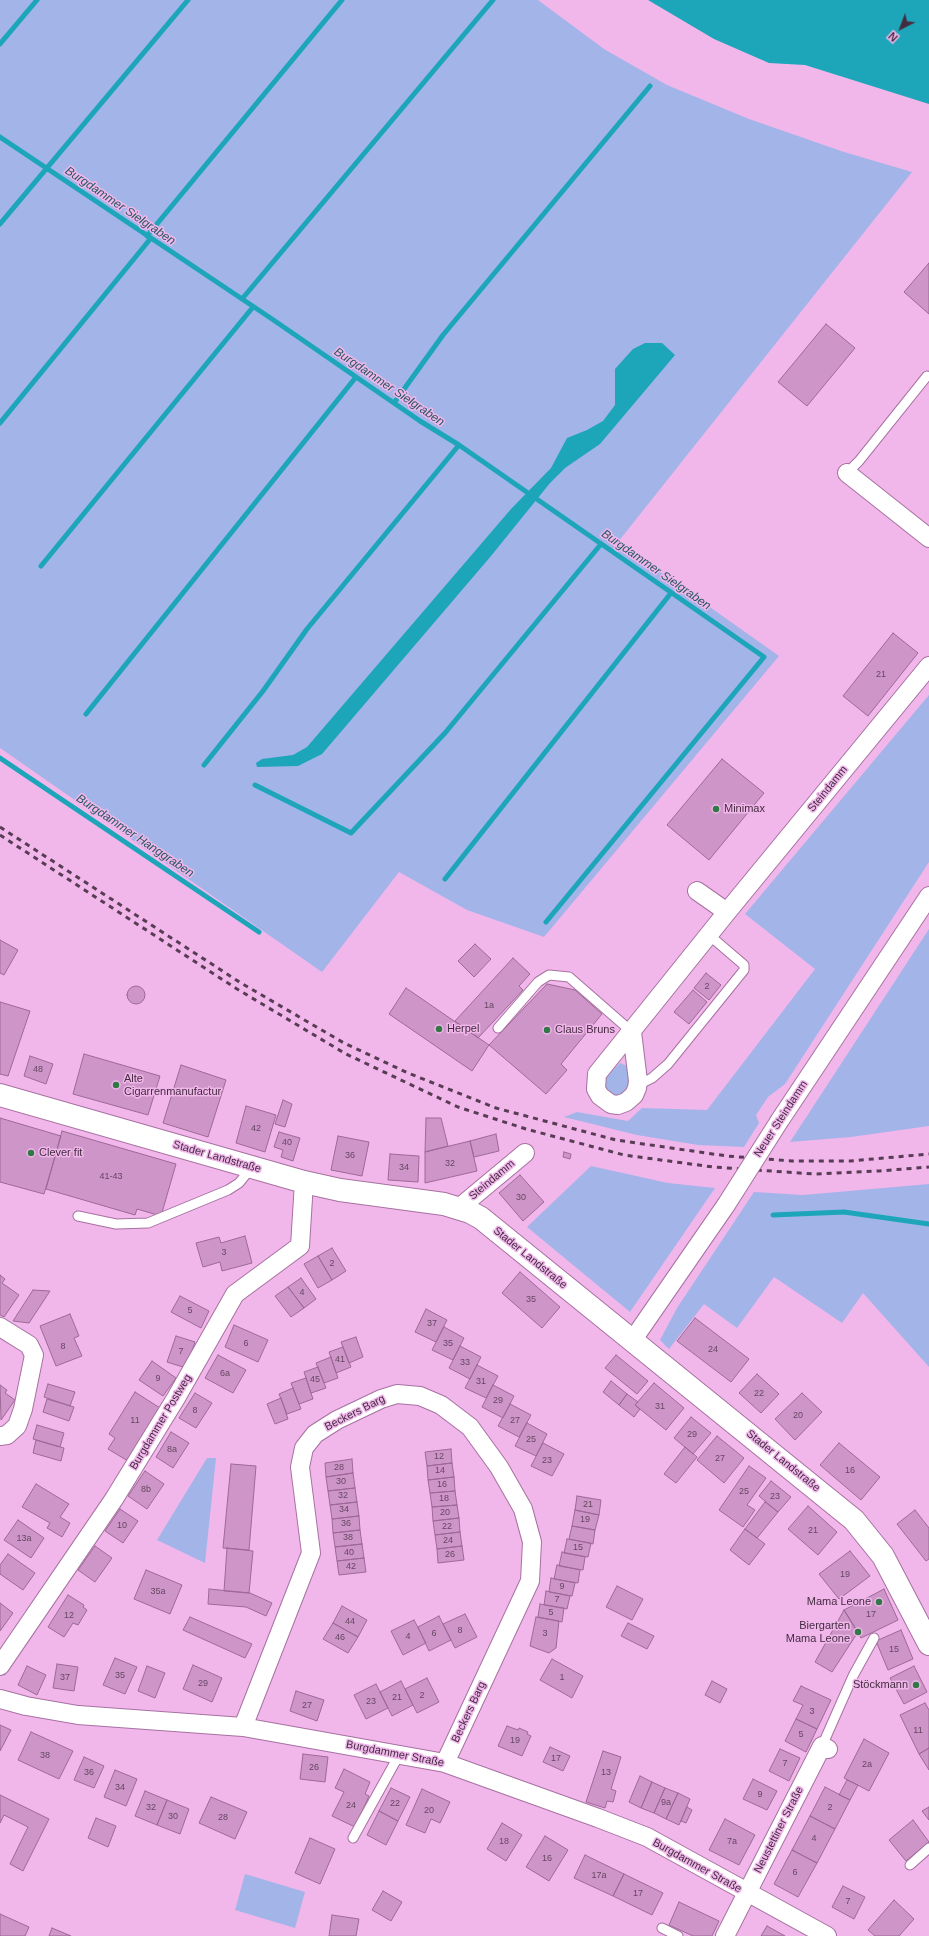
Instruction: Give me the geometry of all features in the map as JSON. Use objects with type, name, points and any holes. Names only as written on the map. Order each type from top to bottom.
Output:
[{"type":"street","points":[[847,473],[929,538]]},
{"type":"street","name":"Steindamm","points":[[638,1085],[634,1096],[630,1100],[618,1104],[605,1101],[596,1089],[598,1074],[727,912],[929,666]]},
{"type":"street","points":[[697,891],[727,912]]},
{"type":"street","name":"Neuer Steindamm","points":[[632,1342],[726,1205],[780,1120],[929,896]]},
{"type":"street","points":[[632,1032],[638,1085]]},
{"type":"street","name":"Stader Landstraße","points":[[0,1095],[304,1182],[340,1190],[444,1204],[459,1208],[481,1218],[632,1342],[854,1520],[883,1556],[929,1644]]},
{"type":"street","name":"Steindamm","points":[[459,1208],[525,1153]]},
{"type":"street","name":"Burgdammer Postweg","points":[[0,1666],[114,1499],[176,1398],[235,1294],[300,1246],[304,1182]]},
{"type":"street","points":[[0,1327],[29,1345],[34,1355],[23,1409],[17,1426],[7,1435],[0,1436]]},
{"type":"street","name":"Beckers Barg","points":[[243,1726],[311,1553],[300,1467],[304,1448],[315,1434],[337,1420],[381,1399],[397,1394],[420,1396],[441,1405],[470,1427],[499,1467],[523,1509],[532,1542],[530,1581],[445,1763]]},
{"type":"street","name":"Burgdammer Straße","points":[[0,1699],[26,1706],[78,1716],[243,1726],[445,1763],[647,1837],[827,1936]]},
{"type":"street","name":"Neustettiner Straße","points":[[725,1936],[825,1748]]},
{"type":"lane","points":[[847,473],[859,461],[927,376]]},
{"type":"lane","points":[[638,1085],[652,1078],[668,1064],[744,970],[744,964],[709,935]]},
{"type":"lane","points":[[498,1028],[538,982],[549,975],[569,976],[632,1032]]},
{"type":"lane","points":[[78,1216],[116,1224],[148,1223],[228,1190],[239,1183],[252,1168]]},
{"type":"lane","name":"Neustettiner Straße","points":[[825,1748],[853,1676],[874,1638]]},
{"type":"lane","points":[[353,1838],[399,1755]]},
{"type":"lane","points":[[910,1865],[929,1848]]},
{"type":"lane","points":[[662,1928],[678,1936]]},
{"type":"shaded area","points":[[0,0],[538,0],[604,49],[667,85],[749,119],[844,152],[912,172],[618,542],[779,656],[544,937],[467,910],[399,872],[322,972],[0,748]]},
{"type":"shaded area","points":[[648,0],[929,0],[929,104],[805,65],[769,63],[714,39]]},
{"type":"shaded area","points":[[645,343],[662,343],[675,355],[600,444],[565,468],[550,483],[491,556],[322,754],[298,766],[257,767],[256,763],[262,759],[293,755],[307,747],[511,509],[551,468],[567,438],[587,430],[603,421],[615,405],[615,369],[633,349]]},
{"type":"shaded area","points":[[929,695],[929,862],[785,1084],[768,1097],[756,1115],[759,1123],[744,1147],[698,1145],[637,1135],[564,1117],[577,1112],[628,1121],[642,1108],[707,1110],[815,969],[745,914]]},
{"type":"shaded area","points":[[929,929],[929,1126],[851,1137],[790,1142]]},
{"type":"shaded area","points":[[620,1063],[627,1066],[629,1081],[626,1092],[617,1097],[612,1096],[605,1089],[605,1078]]},
{"type":"shaded area","points":[[591,1166],[668,1183],[715,1188],[630,1312],[527,1227]]},
{"type":"shaded area","points":[[929,1184],[929,1367],[863,1293],[842,1323],[774,1277],[737,1328],[704,1304],[669,1349],[660,1340],[677,1308],[754,1192],[803,1195]]},
{"type":"shaded area","points":[[207,1458],[216,1458],[205,1563],[157,1540]]},
{"type":"shaded area","points":[[245,1874],[305,1892],[295,1928],[235,1910]]},
{"type":"building","points":[[929,263],[929,314],[904,292]]},
{"type":"building","points":[[826,324],[855,348],[807,406],[778,382]]},
{"type":"building","points":[[893,633],[918,653],[868,716],[843,696]]},
{"type":"building","name":"Minimax","points":[[722,759],[764,793],[709,860],[667,825]]},
{"type":"building","points":[[0,940],[18,950],[4,975],[0,973]]},
{"type":"building","points":[[475,944],[491,959],[474,977],[458,961]]},
{"type":"building","points":[[513,958],[530,974],[519,986],[523,990],[478,1038],[455,1021]]},
{"type":"building","points":[[706,973],[721,985],[709,1000],[694,988]]},
{"type":"building","name":"Claus Bruns","points":[[547,984],[575,990],[602,1014],[561,1064],[567,1070],[546,1094],[489,1045]]},
{"type":"building","points":[[136,986],[142,989],[145,995],[142,1001],[136,1004],[130,1001],[127,995],[130,989]]},
{"type":"building","name":"Herpel","points":[[406,988],[489,1045],[472,1071],[389,1014]]},
{"type":"building","points":[[693,990],[707,1002],[689,1024],[674,1012]]},
{"type":"building","points":[[0,1002],[30,1011],[8,1076],[0,1074]]},
{"type":"building","name":"Alte Cigarrenmanufactur","points":[[84,1054],[160,1076],[148,1115],[73,1094]]},
{"type":"building","points":[[30,1056],[53,1064],[46,1084],[24,1076]]},
{"type":"building","points":[[181,1065],[226,1080],[208,1137],[163,1123]]},
{"type":"building","points":[[283,1100],[292,1104],[285,1127],[275,1124]]},
{"type":"building","points":[[246,1106],[276,1115],[265,1152],[236,1143]]},
{"type":"building","points":[[0,1118],[61,1136],[44,1194],[0,1182]]},
{"type":"building","points":[[426,1118],[441,1118],[448,1146],[425,1152]]},
{"type":"building","points":[[62,1131],[176,1164],[161,1216],[137,1209],[135,1215],[46,1189]]},
{"type":"building","points":[[279,1132],[300,1138],[293,1161],[281,1157],[283,1150],[274,1147]]},
{"type":"building","points":[[496,1134],[499,1151],[474,1157],[470,1141]]},
{"type":"building","points":[[338,1136],[369,1142],[362,1176],[331,1170]]},
{"type":"building","points":[[470,1141],[477,1171],[425,1183],[425,1152]]},
{"type":"building","points":[[564,1152],[571,1154],[570,1159],[563,1157]]},
{"type":"building","points":[[390,1154],[419,1156],[418,1182],[388,1180]]},
{"type":"building","points":[[520,1175],[544,1202],[523,1221],[499,1193]]},
{"type":"building","points":[[245,1236],[252,1263],[222,1271],[220,1262],[203,1267],[196,1243],[219,1237],[221,1243]]},
{"type":"building","points":[[332,1248],[346,1271],[332,1280],[318,1256]]},
{"type":"building","points":[[318,1256],[332,1280],[318,1288],[304,1264]]},
{"type":"building","points":[[520,1272],[560,1307],[542,1328],[502,1293]]},
{"type":"building","points":[[0,1275],[5,1279],[2,1283],[19,1295],[4,1317],[0,1315]]},
{"type":"building","points":[[301,1278],[316,1299],[304,1308],[288,1287]]},
{"type":"building","points":[[288,1287],[304,1308],[291,1317],[275,1296]]},
{"type":"building","points":[[33,1290],[50,1291],[29,1323],[13,1321]]},
{"type":"building","points":[[180,1296],[209,1311],[201,1328],[171,1312]]},
{"type":"building","points":[[426,1309],[447,1320],[436,1342],[415,1332]]},
{"type":"building","points":[[70,1314],[79,1336],[74,1338],[82,1356],[56,1366],[40,1326]]},
{"type":"building","points":[[695,1318],[749,1359],[731,1382],[677,1341]]},
{"type":"building","points":[[234,1325],[268,1340],[258,1362],[225,1347]]},
{"type":"building","points":[[444,1327],[464,1338],[453,1360],[432,1350]]},
{"type":"building","points":[[176,1336],[195,1342],[186,1368],[167,1362]]},
{"type":"building","points":[[356,1337],[363,1357],[349,1363],[341,1342]]},
{"type":"building","points":[[460,1346],[481,1357],[470,1379],[449,1368]]},
{"type":"building","points":[[343,1347],[351,1367],[336,1373],[329,1352]]},
{"type":"building","points":[[218,1355],[246,1370],[233,1393],[205,1378]]},
{"type":"building","points":[[616,1355],[648,1381],[637,1394],[605,1368]]},
{"type":"building","points":[[331,1357],[338,1378],[324,1383],[316,1363]]},
{"type":"building","points":[[152,1361],[176,1378],[163,1396],[139,1380]]},
{"type":"building","points":[[477,1365],[498,1376],[486,1398],[465,1388]]},
{"type":"building","points":[[318,1367],[326,1388],[311,1393],[304,1372]]},
{"type":"building","points":[[757,1374],[779,1394],[761,1413],[739,1393]]},
{"type":"building","points":[[306,1378],[313,1399],[299,1404],[291,1383]]},
{"type":"building","points":[[611,1381],[627,1394],[619,1405],[603,1392]]},
{"type":"building","points":[[654,1383],[684,1408],[666,1430],[635,1405]]},
{"type":"building","points":[[48,1384],[75,1392],[70,1406],[44,1397]]},
{"type":"building","points":[[0,1385],[7,1390],[5,1393],[15,1400],[1,1420]]},
{"type":"building","points":[[493,1385],[514,1396],[503,1418],[482,1407]]},
{"type":"building","points":[[293,1388],[301,1409],[287,1414],[279,1394]]},
{"type":"building","points":[[135,1392],[160,1408],[128,1461],[108,1449],[115,1438],[109,1434]]},
{"type":"building","points":[[195,1393],[212,1403],[196,1428],[179,1418]]},
{"type":"building","points":[[802,1393],[822,1412],[795,1440],[775,1419]]},
{"type":"building","points":[[627,1394],[638,1402],[635,1405],[640,1409],[634,1417],[619,1405]]},
{"type":"building","points":[[281,1398],[288,1419],[275,1424],[267,1404]]},
{"type":"building","points":[[47,1399],[74,1407],[69,1421],[43,1412]]},
{"type":"building","points":[[510,1404],[531,1415],[519,1437],[498,1426]]},
{"type":"building","points":[[691,1417],[711,1433],[693,1454],[674,1438]]},
{"type":"building","points":[[527,1423],[547,1434],[536,1456],[515,1446]]},
{"type":"building","points":[[37,1425],[64,1433],[60,1447],[33,1439]]},
{"type":"building","points":[[171,1432],[189,1443],[173,1468],[156,1457]]},
{"type":"building","points":[[717,1436],[744,1458],[724,1483],[697,1460]]},
{"type":"building","points":[[36,1440],[64,1448],[61,1461],[33,1453]]},
{"type":"building","points":[[543,1443],[564,1454],[552,1476],[531,1466]]},
{"type":"building","points":[[839,1443],[880,1477],[861,1500],[820,1465]]},
{"type":"building","points":[[685,1447],[697,1457],[676,1483],[664,1474]]},
{"type":"building","points":[[451,1449],[452,1463],[427,1466],[425,1452]]},
{"type":"building","points":[[352,1459],[353,1473],[326,1477],[325,1463]]},
{"type":"building","points":[[452,1463],[454,1477],[428,1480],[427,1466]]},
{"type":"building","points":[[231,1464],[256,1466],[249,1550],[223,1548]]},
{"type":"building","points":[[749,1466],[766,1478],[747,1505],[755,1510],[743,1527],[719,1510]]},
{"type":"building","points":[[145,1471],[164,1484],[147,1509],[128,1496]]},
{"type":"building","points":[[353,1473],[355,1488],[328,1491],[326,1477]]},
{"type":"building","points":[[454,1477],[455,1491],[430,1493],[428,1480]]},
{"type":"building","points":[[771,1481],[791,1497],[778,1512],[759,1496]]},
{"type":"building","points":[[36,1484],[69,1504],[60,1517],[70,1523],[62,1537],[47,1528],[50,1523],[22,1507]]},
{"type":"building","points":[[355,1488],[357,1502],[330,1505],[328,1491]]},
{"type":"building","points":[[455,1491],[457,1505],[432,1507],[430,1493]]},
{"type":"building","points":[[577,1496],[601,1500],[599,1515],[575,1510]]},
{"type":"building","points":[[357,1502],[359,1516],[332,1519],[330,1505]]},
{"type":"building","points":[[765,1502],[778,1512],[757,1538],[745,1529]]},
{"type":"building","points":[[457,1505],[459,1518],[433,1521],[432,1507]]},
{"type":"building","points":[[808,1506],[837,1532],[818,1555],[788,1529]]},
{"type":"building","points":[[120,1509],[138,1521],[123,1543],[105,1531]]},
{"type":"building","points":[[575,1510],[599,1515],[595,1530],[572,1526]]},
{"type":"building","points":[[915,1510],[929,1528],[929,1559],[926,1561],[897,1524]]},
{"type":"building","points":[[359,1516],[360,1530],[333,1533],[332,1519]]},
{"type":"building","points":[[459,1518],[460,1532],[435,1535],[433,1521]]},
{"type":"building","points":[[18,1520],[44,1538],[31,1558],[4,1540]]},
{"type":"building","points":[[572,1526],[595,1530],[593,1544],[569,1539]]},
{"type":"building","points":[[745,1529],[765,1544],[749,1565],[730,1550]]},
{"type":"building","points":[[360,1530],[362,1544],[335,1547],[333,1533]]},
{"type":"building","points":[[460,1532],[462,1546],[437,1549],[435,1535]]},
{"type":"building","points":[[567,1539],[591,1543],[588,1557],[564,1553]]},
{"type":"building","points":[[362,1544],[364,1558],[337,1561],[335,1547]]},
{"type":"building","points":[[95,1546],[112,1558],[95,1582],[78,1570]]},
{"type":"building","points":[[462,1546],[464,1560],[438,1563],[437,1549]]},
{"type":"building","points":[[227,1548],[253,1551],[249,1593],[224,1591]]},
{"type":"building","points":[[850,1551],[870,1576],[839,1599],[819,1574]]},
{"type":"building","points":[[562,1552],[585,1557],[583,1570],[559,1566]]},
{"type":"building","points":[[8,1554],[35,1573],[23,1590],[0,1574],[0,1565]]},
{"type":"building","points":[[364,1558],[366,1572],[339,1575],[337,1561]]},
{"type":"building","points":[[557,1565],[580,1570],[578,1583],[554,1579]]},
{"type":"building","points":[[146,1570],[182,1585],[170,1614],[134,1599]]},
{"type":"building","points":[[551,1578],[575,1583],[572,1596],[549,1592]]},
{"type":"building","points":[[617,1586],[643,1599],[632,1620],[606,1607]]},
{"type":"building","points":[[209,1589],[250,1593],[272,1603],[266,1616],[246,1607],[208,1604]]},
{"type":"building","points":[[884,1589],[898,1620],[861,1638],[844,1610]]},
{"type":"building","points":[[546,1591],[570,1596],[567,1609],[544,1605]]},
{"type":"building","points":[[68,1595],[84,1605],[83,1607],[87,1610],[78,1625],[73,1623],[64,1637],[48,1627]]},
{"type":"building","points":[[0,1603],[13,1613],[0,1631]]},
{"type":"building","points":[[540,1604],[564,1608],[562,1622],[538,1617]]},
{"type":"building","points":[[342,1606],[367,1620],[358,1637],[333,1623]]},
{"type":"building","points":[[844,1610],[858,1632],[832,1672],[815,1662]]},
{"type":"building","points":[[465,1614],[477,1637],[455,1648],[443,1624]]},
{"type":"building","points":[[439,1616],[451,1640],[429,1651],[418,1627]]},
{"type":"building","points":[[190,1617],[252,1644],[245,1658],[183,1630]]},
{"type":"building","points":[[536,1617],[559,1621],[556,1648],[549,1653],[530,1646]]},
{"type":"building","points":[[414,1620],[426,1643],[403,1655],[391,1631]]},
{"type":"building","points":[[333,1623],[358,1637],[348,1653],[323,1639]]},
{"type":"building","points":[[628,1623],[654,1636],[647,1649],[621,1636]]},
{"type":"building","points":[[901,1630],[913,1659],[888,1670],[876,1641]]},
{"type":"building","points":[[115,1658],[137,1667],[125,1694],[103,1685]]},
{"type":"building","points":[[552,1659],[583,1676],[572,1698],[540,1680]]},
{"type":"building","points":[[57,1664],[78,1667],[74,1691],[53,1688]]},
{"type":"building","points":[[193,1665],[222,1678],[212,1702],[183,1689]]},
{"type":"building","points":[[27,1666],[46,1675],[37,1695],[18,1685]]},
{"type":"building","points":[[147,1666],[165,1673],[155,1698],[138,1691]]},
{"type":"building","points":[[914,1666],[927,1692],[904,1704],[890,1678]]},
{"type":"building","points":[[427,1678],[439,1702],[417,1713],[405,1689]]},
{"type":"building","points":[[401,1681],[413,1705],[392,1716],[380,1692]]},
{"type":"building","points":[[712,1681],[727,1689],[720,1703],[705,1695]]},
{"type":"building","points":[[376,1684],[388,1708],[366,1719],[354,1695]]},
{"type":"building","points":[[801,1686],[831,1700],[817,1729],[796,1719],[803,1705],[793,1701]]},
{"type":"building","points":[[296,1691],[324,1700],[317,1721],[290,1711]]},
{"type":"building","points":[[925,1703],[929,1710],[929,1748],[919,1754],[900,1715]]},
{"type":"building","points":[[796,1719],[817,1729],[806,1752],[785,1741]]},
{"type":"building","points":[[0,1725],[11,1730],[0,1751]]},
{"type":"building","points":[[507,1726],[518,1730],[519,1728],[528,1732],[527,1734],[531,1736],[522,1756],[498,1746]]},
{"type":"building","points":[[31,1732],[73,1751],[59,1779],[18,1760]]},
{"type":"building","points":[[864,1739],[889,1753],[869,1791],[844,1778]]},
{"type":"building","points":[[550,1747],[570,1756],[563,1771],[543,1762]]},
{"type":"building","points":[[929,1748],[929,1770],[919,1754]]},
{"type":"building","points":[[780,1749],[800,1758],[789,1781],[769,1771]]},
{"type":"building","points":[[603,1751],[621,1757],[611,1789],[616,1791],[613,1802],[607,1801],[605,1808],[586,1802]]},
{"type":"building","points":[[303,1754],[328,1757],[325,1782],[300,1779]]},
{"type":"building","points":[[84,1757],[104,1766],[94,1788],[74,1780]]},
{"type":"building","points":[[344,1769],[370,1782],[365,1794],[369,1796],[355,1827],[332,1816],[344,1792],[335,1788]]},
{"type":"building","points":[[115,1770],[137,1779],[126,1806],[104,1797]]},
{"type":"building","points":[[640,1776],[652,1782],[641,1808],[629,1802]]},
{"type":"building","points":[[753,1779],[777,1791],[767,1810],[743,1799]]},
{"type":"building","points":[[847,1780],[858,1785],[850,1800],[839,1795]]},
{"type":"building","points":[[652,1782],[665,1788],[654,1813],[641,1808]]},
{"type":"building","points":[[825,1787],[850,1800],[835,1829],[810,1816]]},
{"type":"building","points":[[391,1788],[410,1797],[398,1821],[379,1811]]},
{"type":"building","points":[[665,1788],[678,1793],[666,1819],[654,1813]]},
{"type":"building","points":[[422,1789],[450,1802],[440,1823],[431,1819],[425,1833],[406,1825]]},
{"type":"building","points":[[145,1791],[167,1800],[157,1825],[135,1816]]},
{"type":"building","points":[[678,1793],[690,1799],[679,1825],[666,1819]]},
{"type":"building","points":[[0,1795],[49,1819],[23,1871],[10,1864],[28,1827],[4,1815],[0,1823]]},
{"type":"building","points":[[211,1797],[247,1812],[235,1839],[199,1823]]},
{"type":"building","points":[[167,1800],[189,1809],[180,1834],[157,1825]]},
{"type":"building","points":[[687,1807],[692,1810],[686,1823],[681,1821]]},
{"type":"building","points":[[929,1807],[929,1820],[922,1811]]},
{"type":"building","points":[[379,1811],[398,1821],[386,1845],[367,1835]]},
{"type":"building","points":[[810,1816],[835,1829],[817,1863],[792,1850]]},
{"type":"building","points":[[96,1818],[116,1826],[108,1847],[88,1838]]},
{"type":"building","points":[[725,1819],[755,1835],[739,1865],[709,1850]]},
{"type":"building","points":[[913,1820],[929,1842],[906,1861],[889,1840]]},
{"type":"building","points":[[502,1823],[522,1835],[506,1861],[487,1849]]},
{"type":"building","points":[[545,1836],[568,1850],[549,1881],[526,1867]]},
{"type":"building","points":[[310,1838],[335,1849],[320,1884],[295,1873]]},
{"type":"building","points":[[792,1850],[817,1863],[798,1897],[774,1884]]},
{"type":"building","points":[[585,1855],[624,1874],[613,1896],[574,1878]]},
{"type":"building","points":[[624,1874],[663,1893],[652,1915],[613,1896]]},
{"type":"building","points":[[843,1886],[865,1897],[854,1919],[832,1907]]},
{"type":"building","points":[[383,1891],[402,1902],[391,1921],[372,1910]]},
{"type":"building","points":[[894,1900],[914,1919],[899,1936],[875,1936],[868,1930]]},
{"type":"building","points":[[679,1902],[719,1921],[712,1936],[693,1936],[669,1925]]},
{"type":"building","points":[[0,1914],[29,1927],[25,1936],[0,1936]]},
{"type":"building","points":[[332,1915],[359,1919],[356,1936],[329,1936]]},
{"type":"building","points":[[767,1926],[785,1936],[761,1936]]},
{"type":"building","points":[[52,1928],[71,1936],[49,1936]]},
{"type":"waterway","points":[[0,44],[37,0]]},
{"type":"waterway","points":[[0,224],[188,0]]},
{"type":"waterway","points":[[147,236],[342,0]]},
{"type":"waterway","points":[[242,299],[493,0]]},
{"type":"waterway","points":[[394,403],[443,335],[650,86]]},
{"type":"waterway","name":"Burgdammer Sielgraben","points":[[0,137],[272,319],[420,421],[459,445],[764,657],[546,922]]},
{"type":"waterway","points":[[0,423],[151,238]]},
{"type":"waterway","points":[[41,566],[253,307]]},
{"type":"waterway","points":[[86,714],[356,377]]},
{"type":"waterway","points":[[204,765],[263,691],[307,629],[459,445]]},
{"type":"waterway","points":[[255,785],[351,833],[445,733],[601,544]]},
{"type":"waterway","points":[[445,879],[671,593]]},
{"type":"waterway","name":"Burgdammer Hanggraben","points":[[0,758],[259,932]]},
{"type":"waterway","points":[[773,1215],[844,1212],[929,1224]]},
{"type":"railway","points":[[0,827],[241,983],[344,1043],[408,1073],[496,1108],[616,1140],[727,1156],[792,1161],[850,1161],[929,1154]]},
{"type":"railway","points":[[0,835],[237,989],[346,1054],[458,1107],[526,1129],[624,1155],[713,1167],[814,1174],[929,1167]]},
{"type":"place","name":"Minimax","points":[[716,809]]},
{"type":"place","name":"Herpel","points":[[439,1029]]},
{"type":"place","name":"Claus Bruns","points":[[547,1030]]},
{"type":"place","name":"Alte Cigarrenmanufactur","points":[[116,1085]]},
{"type":"place","name":"Clever fit","points":[[31,1153]]},
{"type":"place","name":"Mama Leone","points":[[879,1602]]},
{"type":"place","name":"Biergarten Mama Leone","points":[[858,1632]]},
{"type":"place","name":"Stöckmann","points":[[916,1685]]}]
